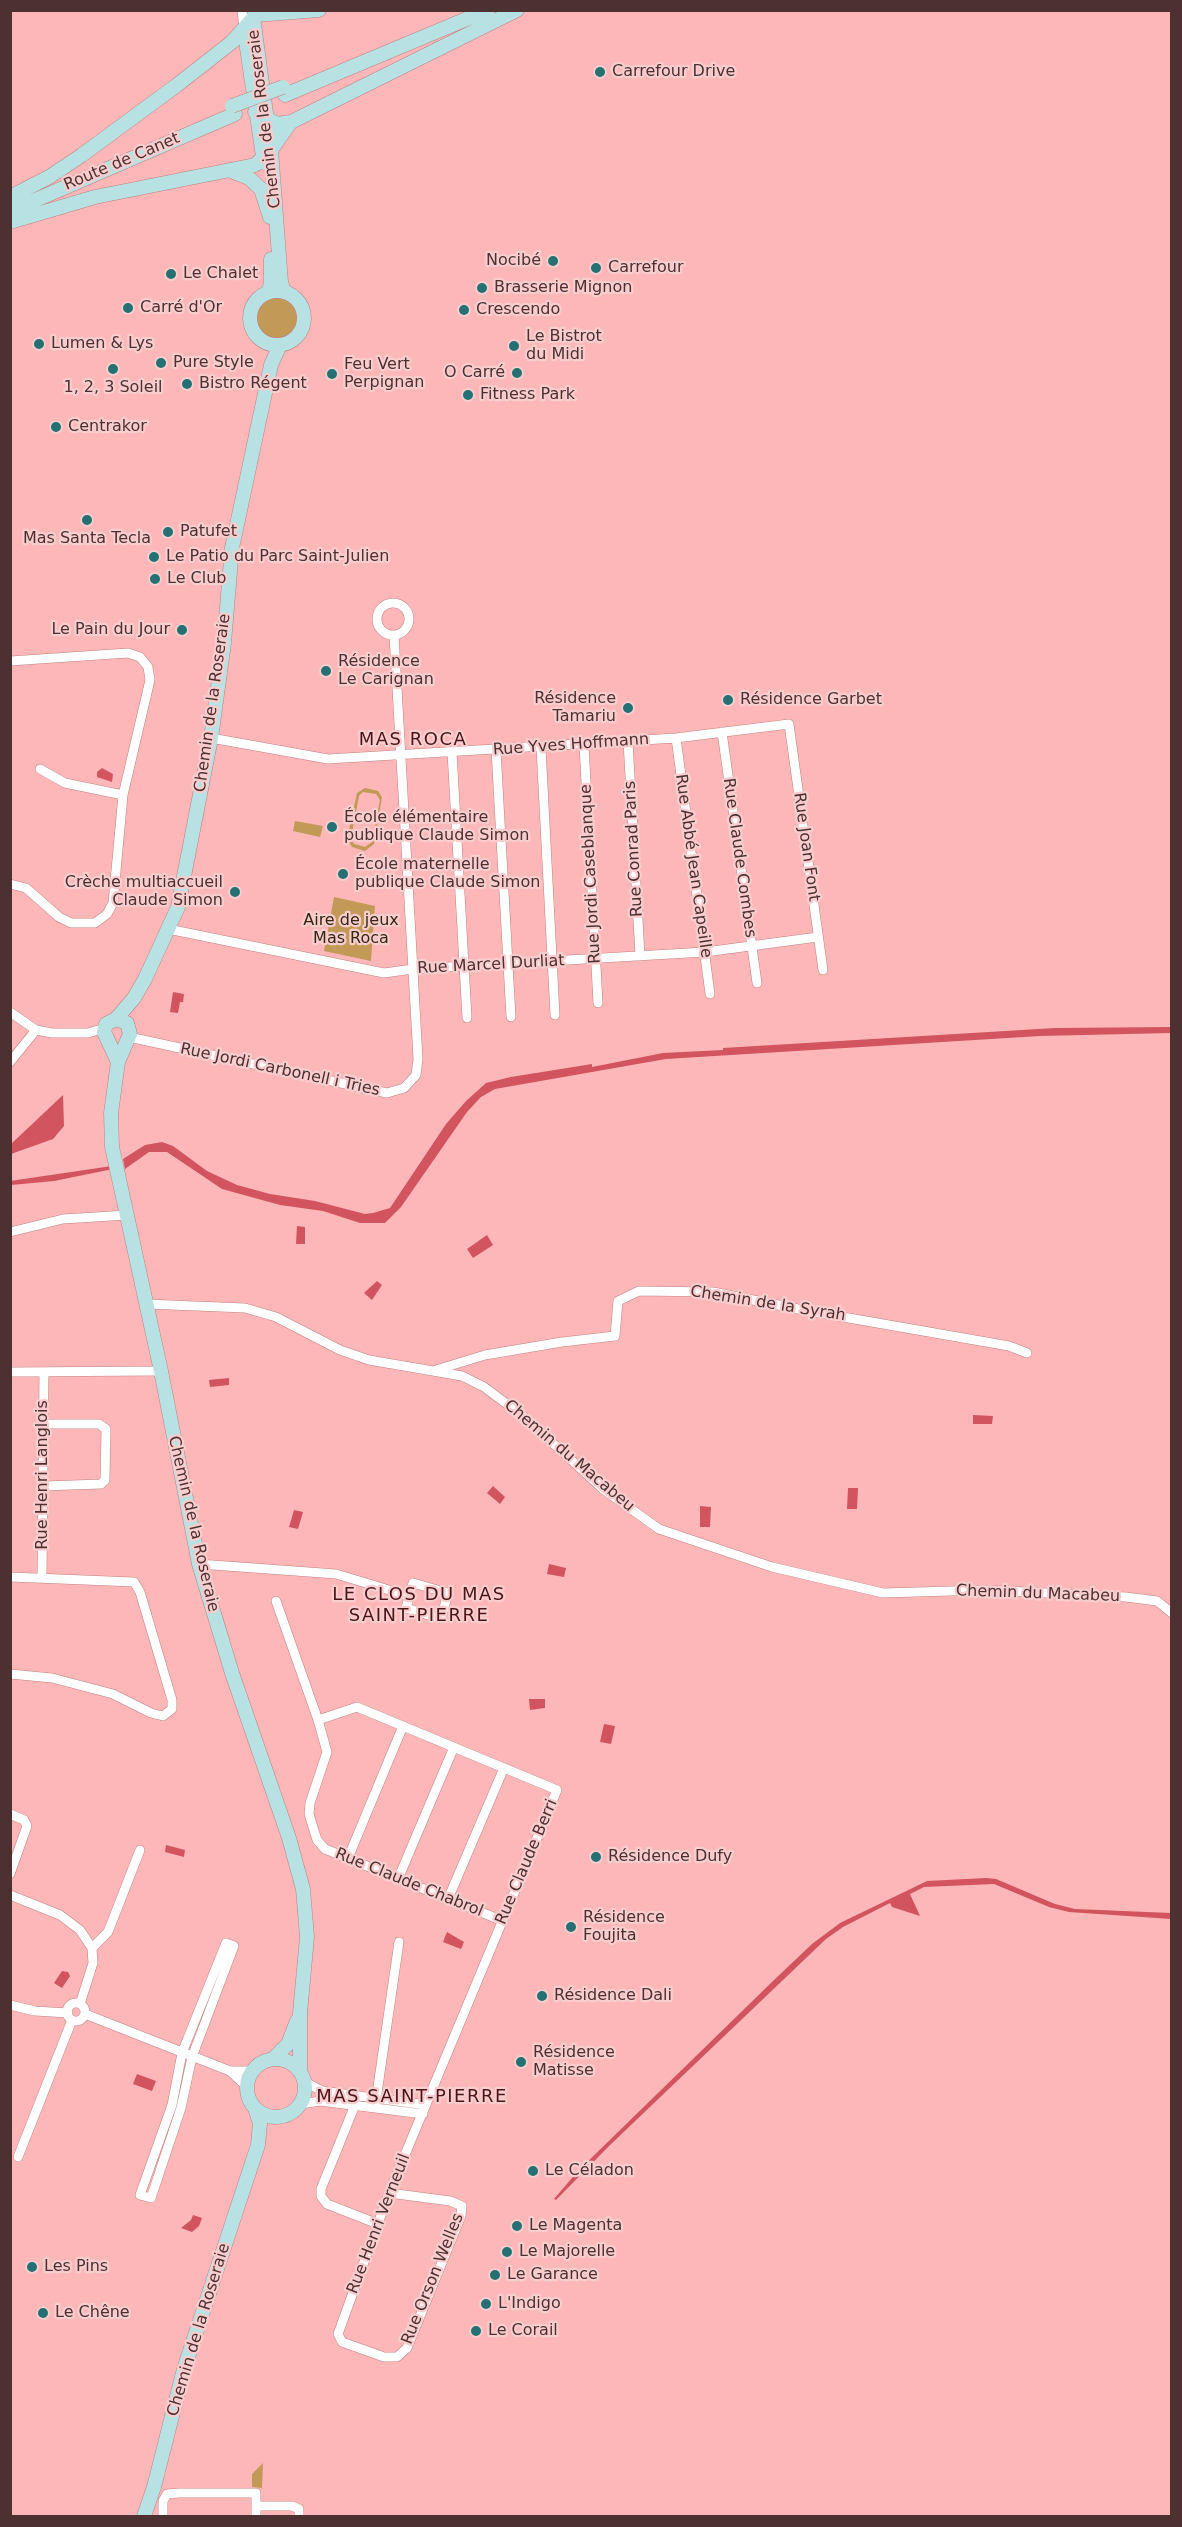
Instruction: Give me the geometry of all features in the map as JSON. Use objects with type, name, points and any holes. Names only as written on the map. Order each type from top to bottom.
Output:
[{"type":"street","points":[[10,197],[49,177],[82,155],[232,42],[244,28],[249,13],[256,15],[318,10]]},
{"type":"street","points":[[284,91],[375,47],[472,10]]},
{"type":"street","points":[[233,110],[488,10]]},
{"type":"street","points":[[261,116],[277,124],[291,122],[517,10]]},
{"type":"street","name":"Chemin de la Roseraie","points":[[249,13],[259,68],[261,116]]},
{"type":"street","name":"Chemin de la Roseraie","points":[[244,28],[247,54],[268,154],[280,282],[284,292]]},
{"type":"street","points":[[232,42],[259,68]]},
{"type":"street","name":"Route de Canet","points":[[10,205],[233,110]]},
{"type":"street","name":"Route de Canet","points":[[10,211],[233,110]]},
{"type":"street","points":[[10,222],[95,197],[255,165],[268,154],[291,122]]},
{"type":"street","name":"Chemin de la Roseraie","points":[[267,292],[271,285],[268,154]]},
{"type":"street","points":[[231,171],[249,178],[261,189],[270,217]]},
{"type":"street","points":[[267,292],[284,292],[298,301],[304,319],[300,332],[295,338],[280,345],[264,342],[252,329],[250,314],[254,304],[267,292]]},
{"type":"street","name":"Chemin de la Roseraie","points":[[264,342],[271,365]]},
{"type":"street","name":"Chemin de la Roseraie","points":[[280,345],[271,365],[232,548],[224,644],[210,738],[178,907],[135,998],[124,1030],[111,1113],[112,1147],[161,1371],[199,1564],[232,1673],[289,1838],[303,1889],[308,1937],[300,2013],[302,2076]]},
{"type":"street","name":"Rue Jordi Carbonell i Tries","points":[[124,1030],[387,1094],[404,1088],[416,1075],[418,1059],[394,635]]},
{"type":"street","points":[[10,661],[128,653],[140,657],[148,667],[150,680],[123,795],[113,903],[107,914],[95,923],[71,923],[59,918],[26,888],[10,884]]},
{"type":"street","name":"Rue Yves Hoffmann","points":[[210,738],[328,759],[584,745],[676,738],[789,724]]},
{"type":"street","name":"Rue Joan Font","points":[[789,724],[823,970]]},
{"type":"street","name":"Rue Claude Combes","points":[[722,732],[757,983]]},
{"type":"street","name":"Rue Abbé Jean Capeille","points":[[676,738],[710,994]]},
{"type":"street","name":"Rue Conrad Paris","points":[[628,741],[640,956]]},
{"type":"street","name":"Rue Jordi Caseblanque","points":[[584,745],[598,1002]]},
{"type":"street","points":[[541,748],[555,1015]]},
{"type":"street","points":[[496,750],[511,1017]]},
{"type":"street","points":[[452,753],[466,1018]]},
{"type":"street","points":[[40,769],[65,783],[123,795]]},
{"type":"street","name":"Rue Marcel Durliat","points":[[168,928],[384,973],[413,969],[705,952],[818,937]]},
{"type":"street","points":[[10,1012],[36,1030],[71,1034],[88,1033],[107,1037],[117,1045],[124,1030],[109,1022],[107,1037],[118,1062]]},
{"type":"street","points":[[10,1062],[36,1030]]},
{"type":"street","points":[[10,1232],[63,1219],[127,1215]]},
{"type":"street","name":"Chemin de la Syrah","points":[[436,1370],[485,1355],[615,1336],[618,1301],[639,1291],[682,1290],[723,1294],[1009,1346],[1027,1353]]},
{"type":"street","name":"Chemin du Macabeu","points":[[146,1304],[245,1308],[276,1317],[340,1350],[369,1360],[462,1376],[484,1387],[523,1416],[603,1489],[659,1528],[772,1567],[884,1593],[986,1590],[1126,1597],[1157,1601],[1172,1613]]},
{"type":"street","points":[[10,1372],[161,1371]]},
{"type":"street","name":"Rue Henri Langlois","points":[[42,1578],[44,1372]]},
{"type":"street","points":[[43,1486],[101,1485],[105,1480],[106,1429],[99,1424],[44,1424]]},
{"type":"street","points":[[199,1564],[336,1574],[409,1596]]},
{"type":"street","points":[[10,1577],[134,1582],[140,1592],[172,1700],[172,1709],[163,1716],[151,1713],[113,1694],[52,1678],[10,1674]]},
{"type":"street","points":[[412,1583],[448,1593],[441,1619],[406,1608],[409,1596],[412,1583]]},
{"type":"street","name":"Rue Claude Chabrol","points":[[276,1601],[327,1752],[310,1803],[309,1814],[317,1840],[325,1849],[502,1921]]},
{"type":"street","name":"Rue Claude Berri","points":[[318,1720],[357,1707],[557,1790],[424,2110]]},
{"type":"street","points":[[348,1858],[402,1726]]},
{"type":"street","points":[[398,1879],[454,1747]]},
{"type":"street","points":[[448,1899],[504,1768]]},
{"type":"street","points":[[10,1814],[24,1820],[27,1826],[10,1874]]},
{"type":"street","points":[[92,1947],[108,1932],[140,1850]]},
{"type":"street","points":[[10,1895],[60,1915],[80,1930],[92,1947],[93,1963],[80,2004],[85,2014],[230,2071],[252,2071]]},
{"type":"street","points":[[375,2103],[399,1942]]},
{"type":"street","points":[[226,1943],[234,1946],[192,2057],[182,2108],[151,2198],[141,2195],[172,2105],[182,2053],[226,1943]]},
{"type":"street","points":[[18,2157],[70,2017],[70,2006],[80,2004]]},
{"type":"street","points":[[10,2005],[80,2020],[85,2014]]},
{"type":"street","name":"Chemin de la Roseraie","points":[[273,2059],[288,2044],[300,2013]]},
{"type":"street","points":[[302,2076],[305,2097],[296,2110],[281,2117],[264,2115],[255,2108],[248,2095],[247,2086],[252,2071],[265,2061],[283,2059],[322,2091],[375,2103],[424,2110]]},
{"type":"street","points":[[230,2071],[247,2086]]},
{"type":"street","points":[[301,2104],[320,2101],[355,2105],[375,2103]]},
{"type":"street","points":[[355,2105],[321,2189],[321,2196],[327,2204],[378,2224]]},
{"type":"street","name":"Chemin de la Roseraie","points":[[144,2517],[187,2359],[258,2145],[260,2124],[255,2108]]},
{"type":"street","name":"Rue Henri Verneuil","points":[[338,2334],[389,2193],[424,2110]]},
{"type":"street","name":"Chemin de la Roseraie","points":[[258,2145],[281,2117]]},
{"type":"street","name":"Rue Orson Welles","points":[[338,2334],[342,2342],[384,2357],[397,2358],[407,2348],[461,2216],[462,2206],[450,2201],[389,2193]]},
{"type":"street","points":[[163,2517],[163,2501],[167,2494],[172,2493],[256,2493],[256,2517]]},
{"type":"street","points":[[256,2505],[292,2506],[299,2510],[299,2517]]},
{"type":"green space","points":[[277,291],[287,293],[296,299],[302,308],[304,318],[302,328],[296,337],[287,343],[277,345],[267,343],[258,337],[252,328],[250,318],[252,308],[258,299],[267,293]]},
{"type":"green space","points":[[365,788],[378,791],[382,797],[374,844],[365,851],[352,847],[347,839],[357,793]],"holes":[[[363,792],[376,794],[380,800],[372,842],[365,847],[354,844],[351,839],[359,796]]]},
{"type":"green space","points":[[295,821],[323,826],[320,837],[293,831]]},
{"type":"green space","name":"Aire de jeux Mas Roca","points":[[334,897],[375,906],[371,961],[324,951]]},
{"type":"green space","points":[[263,2463],[262,2488],[252,2487],[252,2474]]},
{"type":"shaded area","points":[[102,768],[113,774],[112,782],[97,777],[97,772]]},
{"type":"shaded area","points":[[173,992],[184,994],[178,1013],[170,1012]]},
{"type":"shaded area","points":[[1171,1027],[1171,1033],[1040,1036],[666,1059],[495,1089],[481,1097],[467,1112],[401,1207],[385,1223],[360,1223],[323,1211],[280,1205],[222,1189],[167,1152],[149,1152],[125,1169],[123,1159],[145,1145],[162,1142],[173,1146],[207,1171],[237,1185],[365,1214],[373,1213],[390,1208],[446,1124],[466,1101],[486,1083],[511,1077],[592,1064],[592,1067],[663,1053],[723,1050],[723,1048],[1055,1028]]},
{"type":"shaded area","points":[[63,1095],[64,1126],[53,1139],[11,1154],[11,1144]]},
{"type":"shaded area","points":[[112,1166],[113,1169],[54,1181],[11,1185],[10,1181]]},
{"type":"shaded area","points":[[297,1226],[305,1227],[305,1244],[296,1244]]},
{"type":"shaded area","points":[[487,1235],[493,1245],[473,1258],[467,1249]]},
{"type":"shaded area","points":[[377,1281],[382,1285],[372,1300],[364,1293]]},
{"type":"shaded area","points":[[229,1378],[229,1385],[210,1387],[209,1380]]},
{"type":"shaded area","points":[[973,1415],[993,1416],[992,1424],[973,1424]]},
{"type":"shaded area","points":[[493,1486],[505,1497],[500,1504],[487,1493]]},
{"type":"shaded area","points":[[848,1488],[858,1488],[857,1509],[847,1509]]},
{"type":"shaded area","points":[[700,1506],[711,1507],[710,1527],[700,1527]]},
{"type":"shaded area","points":[[294,1510],[303,1512],[298,1529],[289,1527]]},
{"type":"shaded area","points":[[549,1564],[566,1568],[564,1577],[547,1574]]},
{"type":"shaded area","points":[[529,1699],[545,1699],[545,1708],[530,1710]]},
{"type":"shaded area","points":[[604,1724],[615,1726],[611,1744],[600,1742]]},
{"type":"shaded area","points":[[166,1845],[185,1850],[184,1857],[165,1852]]},
{"type":"shaded area","points":[[996,1879],[1055,1904],[1075,1909],[1171,1913],[1171,1919],[1069,1912],[1049,1907],[994,1884],[924,1887],[910,1894],[920,1916],[892,1907],[890,1903],[843,1927],[826,1939],[609,2146],[556,2200],[554,2199],[578,2171],[774,1980],[812,1944],[840,1923],[927,1881]]},
{"type":"shaded area","points":[[447,1932],[464,1942],[461,1949],[443,1942]]},
{"type":"shaded area","points":[[62,1971],[68,1972],[70,1976],[62,1988],[54,1983]]},
{"type":"shaded area","points":[[137,2074],[156,2081],[152,2091],[133,2084]]},
{"type":"shaded area","points":[[193,2215],[202,2218],[199,2226],[192,2232],[181,2228],[191,2220]]},
{"type":"place","name":"Carrefour Drive","points":[[600,72]]},
{"type":"place","name":"Nocibé","points":[[553,261]]},
{"type":"place","name":"Carrefour","points":[[596,268]]},
{"type":"place","name":"Le Chalet","points":[[171,274]]},
{"type":"place","name":"Brasserie Mignon","points":[[482,288]]},
{"type":"place","name":"Carré d'Or","points":[[128,308]]},
{"type":"place","name":"Crescendo","points":[[464,310]]},
{"type":"place","name":"Lumen & Lys","points":[[39,344]]},
{"type":"place","name":"Le Bistrot du Midi","points":[[514,346]]},
{"type":"place","name":"Pure Style","points":[[161,363]]},
{"type":"place","name":"1, 2, 3 Soleil","points":[[113,369]]},
{"type":"place","name":"O Carré","points":[[517,373]]},
{"type":"place","name":"Feu Vert Perpignan","points":[[332,374]]},
{"type":"place","name":"Bistro Régent","points":[[187,384]]},
{"type":"place","name":"Fitness Park","points":[[468,395]]},
{"type":"place","name":"Centrakor","points":[[56,427]]},
{"type":"place","name":"Mas Santa Tecla","points":[[87,520]]},
{"type":"place","name":"Patufet","points":[[168,532]]},
{"type":"place","name":"Le Patio du Parc Saint-Julien","points":[[154,557]]},
{"type":"place","name":"Le Club","points":[[155,579]]},
{"type":"place","name":"Le Pain du Jour","points":[[182,630]]},
{"type":"place","name":"Résidence Le Carignan","points":[[326,671]]},
{"type":"place","name":"Résidence Garbet","points":[[728,700]]},
{"type":"place","name":"Résidence Tamariu","points":[[628,708]]},
{"type":"place","name":"École élémentaire publique Claude Simon","points":[[332,827]]},
{"type":"place","name":"École maternelle publique Claude Simon","points":[[343,874]]},
{"type":"place","name":"Crèche multiaccueil Claude Simon","points":[[235,892]]},
{"type":"place","name":"Résidence Dufy","points":[[596,1857]]},
{"type":"place","name":"Résidence Foujita","points":[[571,1927]]},
{"type":"place","name":"Résidence Dali","points":[[542,1996]]},
{"type":"place","name":"Résidence Matisse","points":[[521,2062]]},
{"type":"place","name":"Le Céladon","points":[[533,2171]]},
{"type":"place","name":"Le Magenta","points":[[517,2226]]},
{"type":"place","name":"Le Majorelle","points":[[507,2252]]},
{"type":"place","name":"Les Pins","points":[[32,2267]]},
{"type":"place","name":"Le Garance","points":[[495,2275]]},
{"type":"place","name":"L'Indigo","points":[[486,2304]]},
{"type":"place","name":"Le Chêne","points":[[43,2313]]},
{"type":"place","name":"Le Corail","points":[[476,2331]]},
{"type":"district","name":"MAS ROCA","points":[[413,740]]},
{"type":"district","name":"LE CLOS DU MAS SAINT-PIERRE","points":[[419,1605]]},
{"type":"district","name":"MAS SAINT-PIERRE","points":[[412,2097]]}]
